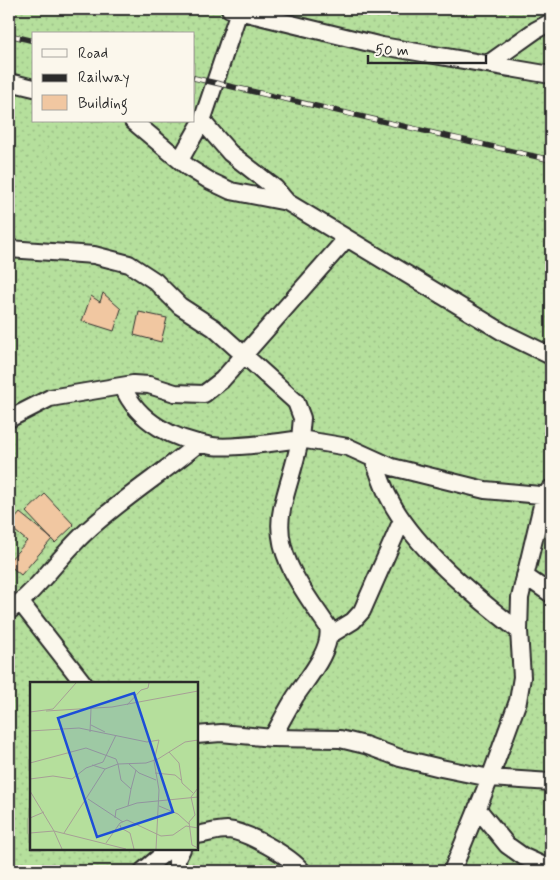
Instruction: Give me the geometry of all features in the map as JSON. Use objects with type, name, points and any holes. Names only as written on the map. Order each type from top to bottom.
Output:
[{"type":"street","points":[[180,160],[202,121],[234,10],[382,46],[551,74]]},
{"type":"street","points":[[488,64],[536,30],[551,22]]},
{"type":"street","points":[[9,82],[32,88]]},
{"type":"street","points":[[202,121],[226,148],[275,188],[287,202],[506,334],[551,356]]},
{"type":"street","points":[[134,122],[180,160],[210,181],[231,191],[287,202]]},
{"type":"street","points":[[9,418],[50,398],[123,387],[149,385],[175,393],[196,396],[204,394],[222,380],[346,239]]},
{"type":"street","points":[[9,249],[94,255],[129,264],[155,280],[180,306],[214,328],[296,402],[302,418],[296,464],[282,508],[280,522],[284,551],[293,574],[328,627],[330,635]]},
{"type":"street","points":[[123,387],[130,403],[151,423],[163,430],[199,443],[214,446],[300,439],[348,447],[374,460],[412,473],[485,490],[549,493],[520,598],[519,631],[522,677],[518,701],[490,778],[452,871]]},
{"type":"street","points":[[82,682],[15,607],[58,560],[112,508],[170,467],[199,443]]},
{"type":"street","points":[[374,460],[388,496],[402,520],[419,542],[478,599],[519,631]]},
{"type":"street","points":[[272,738],[295,698],[313,672],[330,635],[353,621],[362,611],[402,520]]},
{"type":"street","points":[[525,576],[551,594]]},
{"type":"street","points":[[198,735],[221,732],[272,738],[340,739],[366,745],[400,758],[490,778],[551,782]]},
{"type":"street","points":[[477,808],[506,845],[524,857],[551,869]]},
{"type":"street","points":[[200,831],[236,831],[284,855],[302,871]]},
{"type":"street","points":[[143,871],[168,850]]},
{"type":"street","points":[[177,871],[177,859],[182,850]]},
{"type":"green space","points":[[9,9],[551,9],[551,871],[9,871]]},
{"type":"building","points":[[103,293],[121,309],[114,331],[82,321],[91,296],[100,302]]},
{"type":"building","points":[[139,312],[167,318],[161,342],[134,335]]},
{"type":"building","points":[[45,494],[74,525],[55,543],[26,512]]},
{"type":"building","points":[[20,513],[52,539],[21,575],[9,565],[9,561],[27,541],[9,526]]},
{"type":"railway","points":[[9,35],[32,41]]},
{"type":"railway","points":[[195,78],[551,160]]}]
